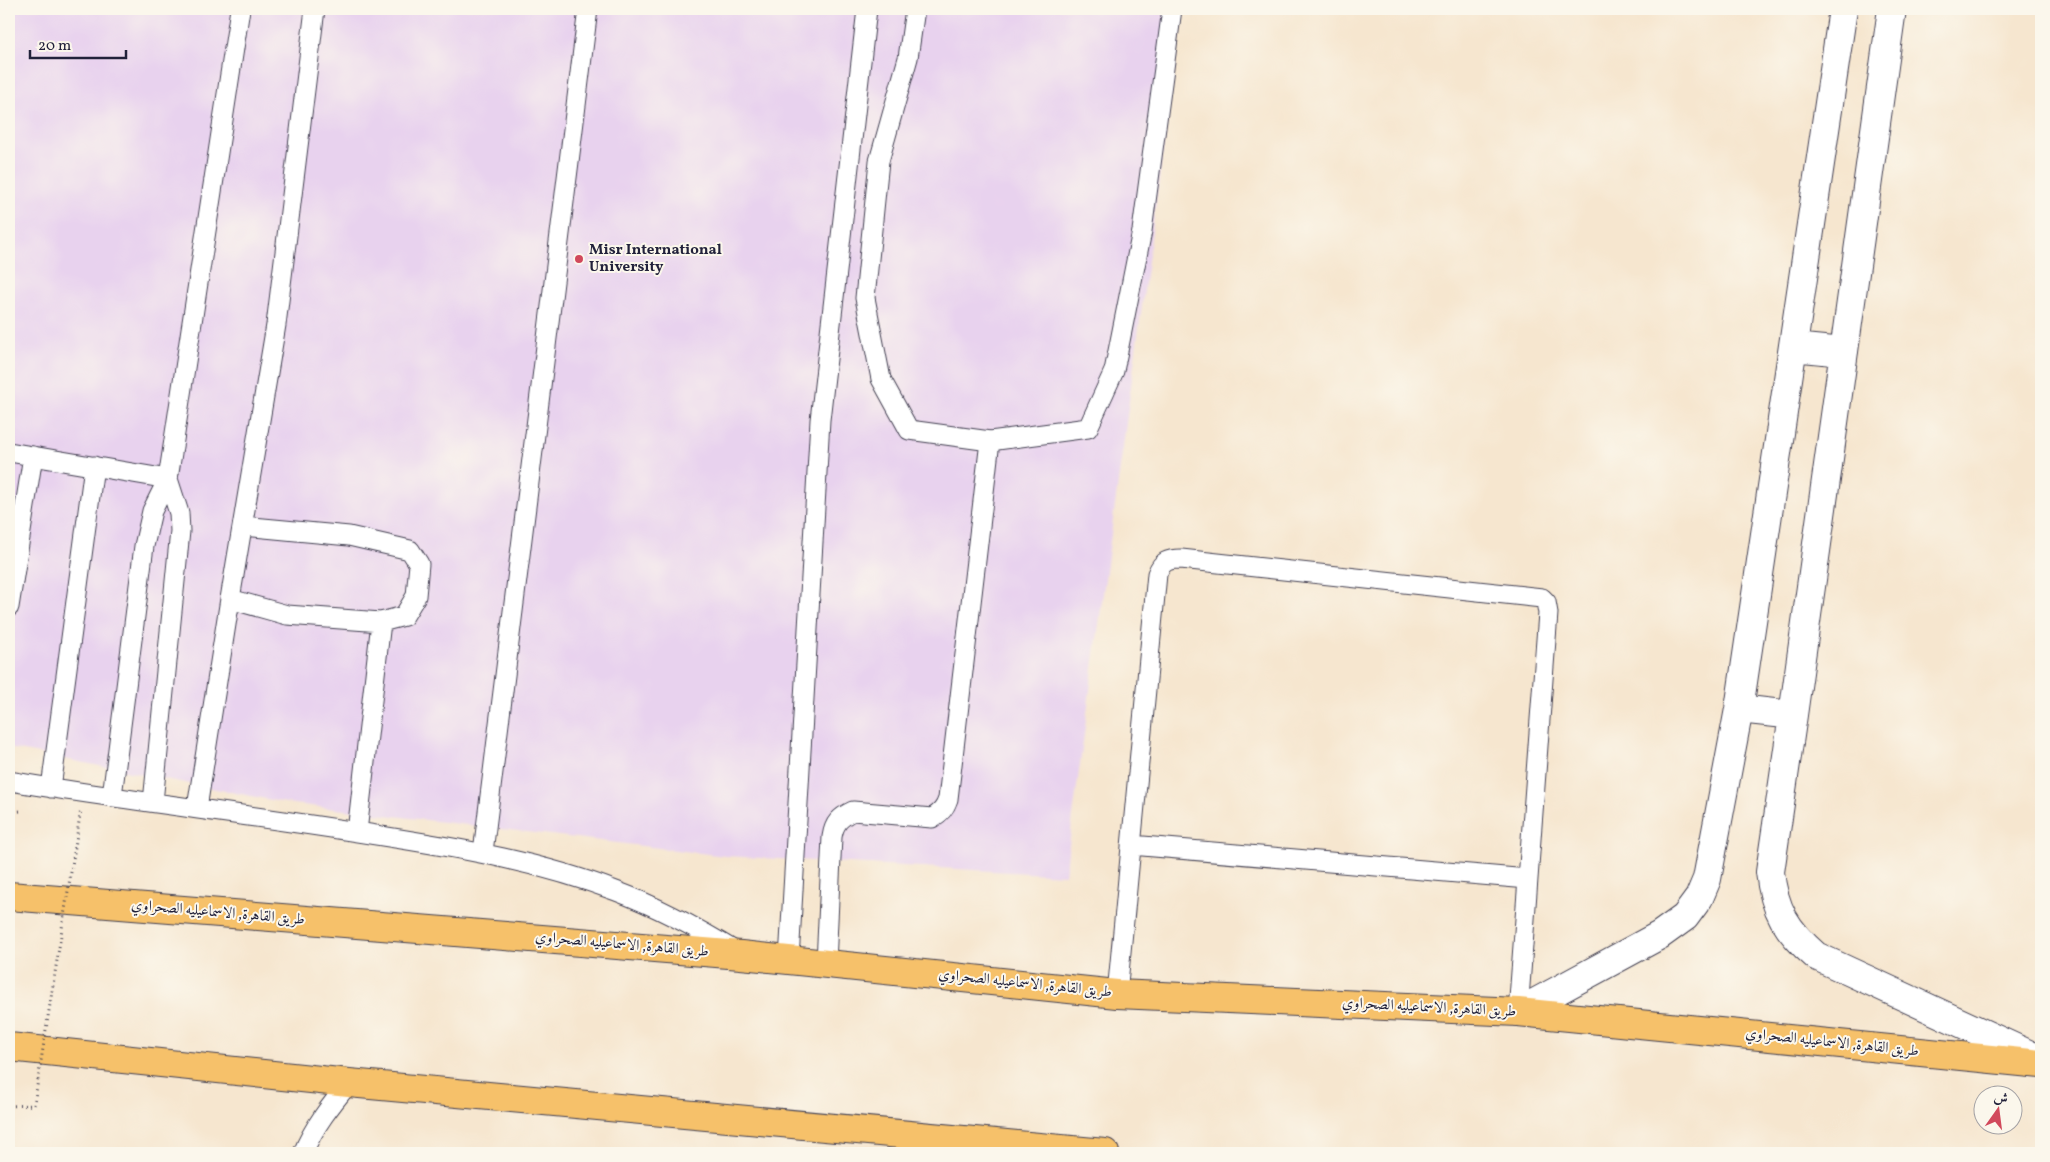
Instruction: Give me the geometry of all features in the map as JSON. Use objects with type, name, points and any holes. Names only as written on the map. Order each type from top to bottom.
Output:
[{"type":"highway","name":"طريق القاهرة, الاسماعيليه الصحراوي","points":[[9,896],[741,955],[1117,994],[1518,1012],[2041,1064]]},
{"type":"highway","points":[[9,1047],[982,1147],[1105,1153]]},
{"type":"street","points":[[1518,1012],[1660,936],[1684,917],[1699,898],[1707,879],[1739,709],[1843,9]]},
{"type":"street","points":[[1892,9],[1794,716],[1770,872],[1772,892],[1778,911],[1788,928],[1816,956],[2041,1060]]},
{"type":"street","points":[[1793,347],[1844,352]]},
{"type":"street","points":[[1739,709],[1794,716]]},
{"type":"lane","points":[[112,796],[148,528],[152,511],[168,479],[240,9]]},
{"type":"lane","points":[[197,808],[276,325],[314,9]]},
{"type":"lane","points":[[483,852],[588,9]]},
{"type":"lane","points":[[789,960],[820,420],[867,9]]},
{"type":"lane","points":[[915,9],[908,58],[879,161],[865,298],[881,379],[910,430],[990,441],[1088,428],[1114,372],[1142,231],[1172,9]]},
{"type":"lane","points":[[826,963],[832,837],[837,822],[843,815],[853,811],[932,818],[945,807],[948,799],[990,441]]},
{"type":"lane","points":[[9,452],[168,479]]},
{"type":"lane","points":[[9,606],[33,456]]},
{"type":"lane","points":[[50,788],[94,466]]},
{"type":"lane","points":[[153,802],[180,531],[179,513],[168,479]]},
{"type":"lane","points":[[230,599],[288,615],[381,622],[404,616],[416,596],[419,564],[410,550],[349,536],[243,526]]},
{"type":"lane","points":[[1117,994],[1157,574],[1164,562],[1169,559],[1181,559],[1542,598],[1546,602],[1548,613],[1518,1012]]},
{"type":"lane","points":[[357,832],[381,622]]},
{"type":"lane","points":[[9,781],[483,852],[573,876],[617,891],[684,922],[741,955]]},
{"type":"lane","points":[[1131,846],[1528,880]]},
{"type":"lane","points":[[303,1153],[309,1137],[321,1117],[349,1083]]},
{"type":"path","points":[[9,1106],[34,1105],[81,809]]},
{"type":"shaded area","name":"Misr International University","points":[[9,9],[1182,9],[1065,875],[725,856],[286,803],[9,748]]},
{"type":"place","name":"Misr International University","points":[[579,259]]}]
